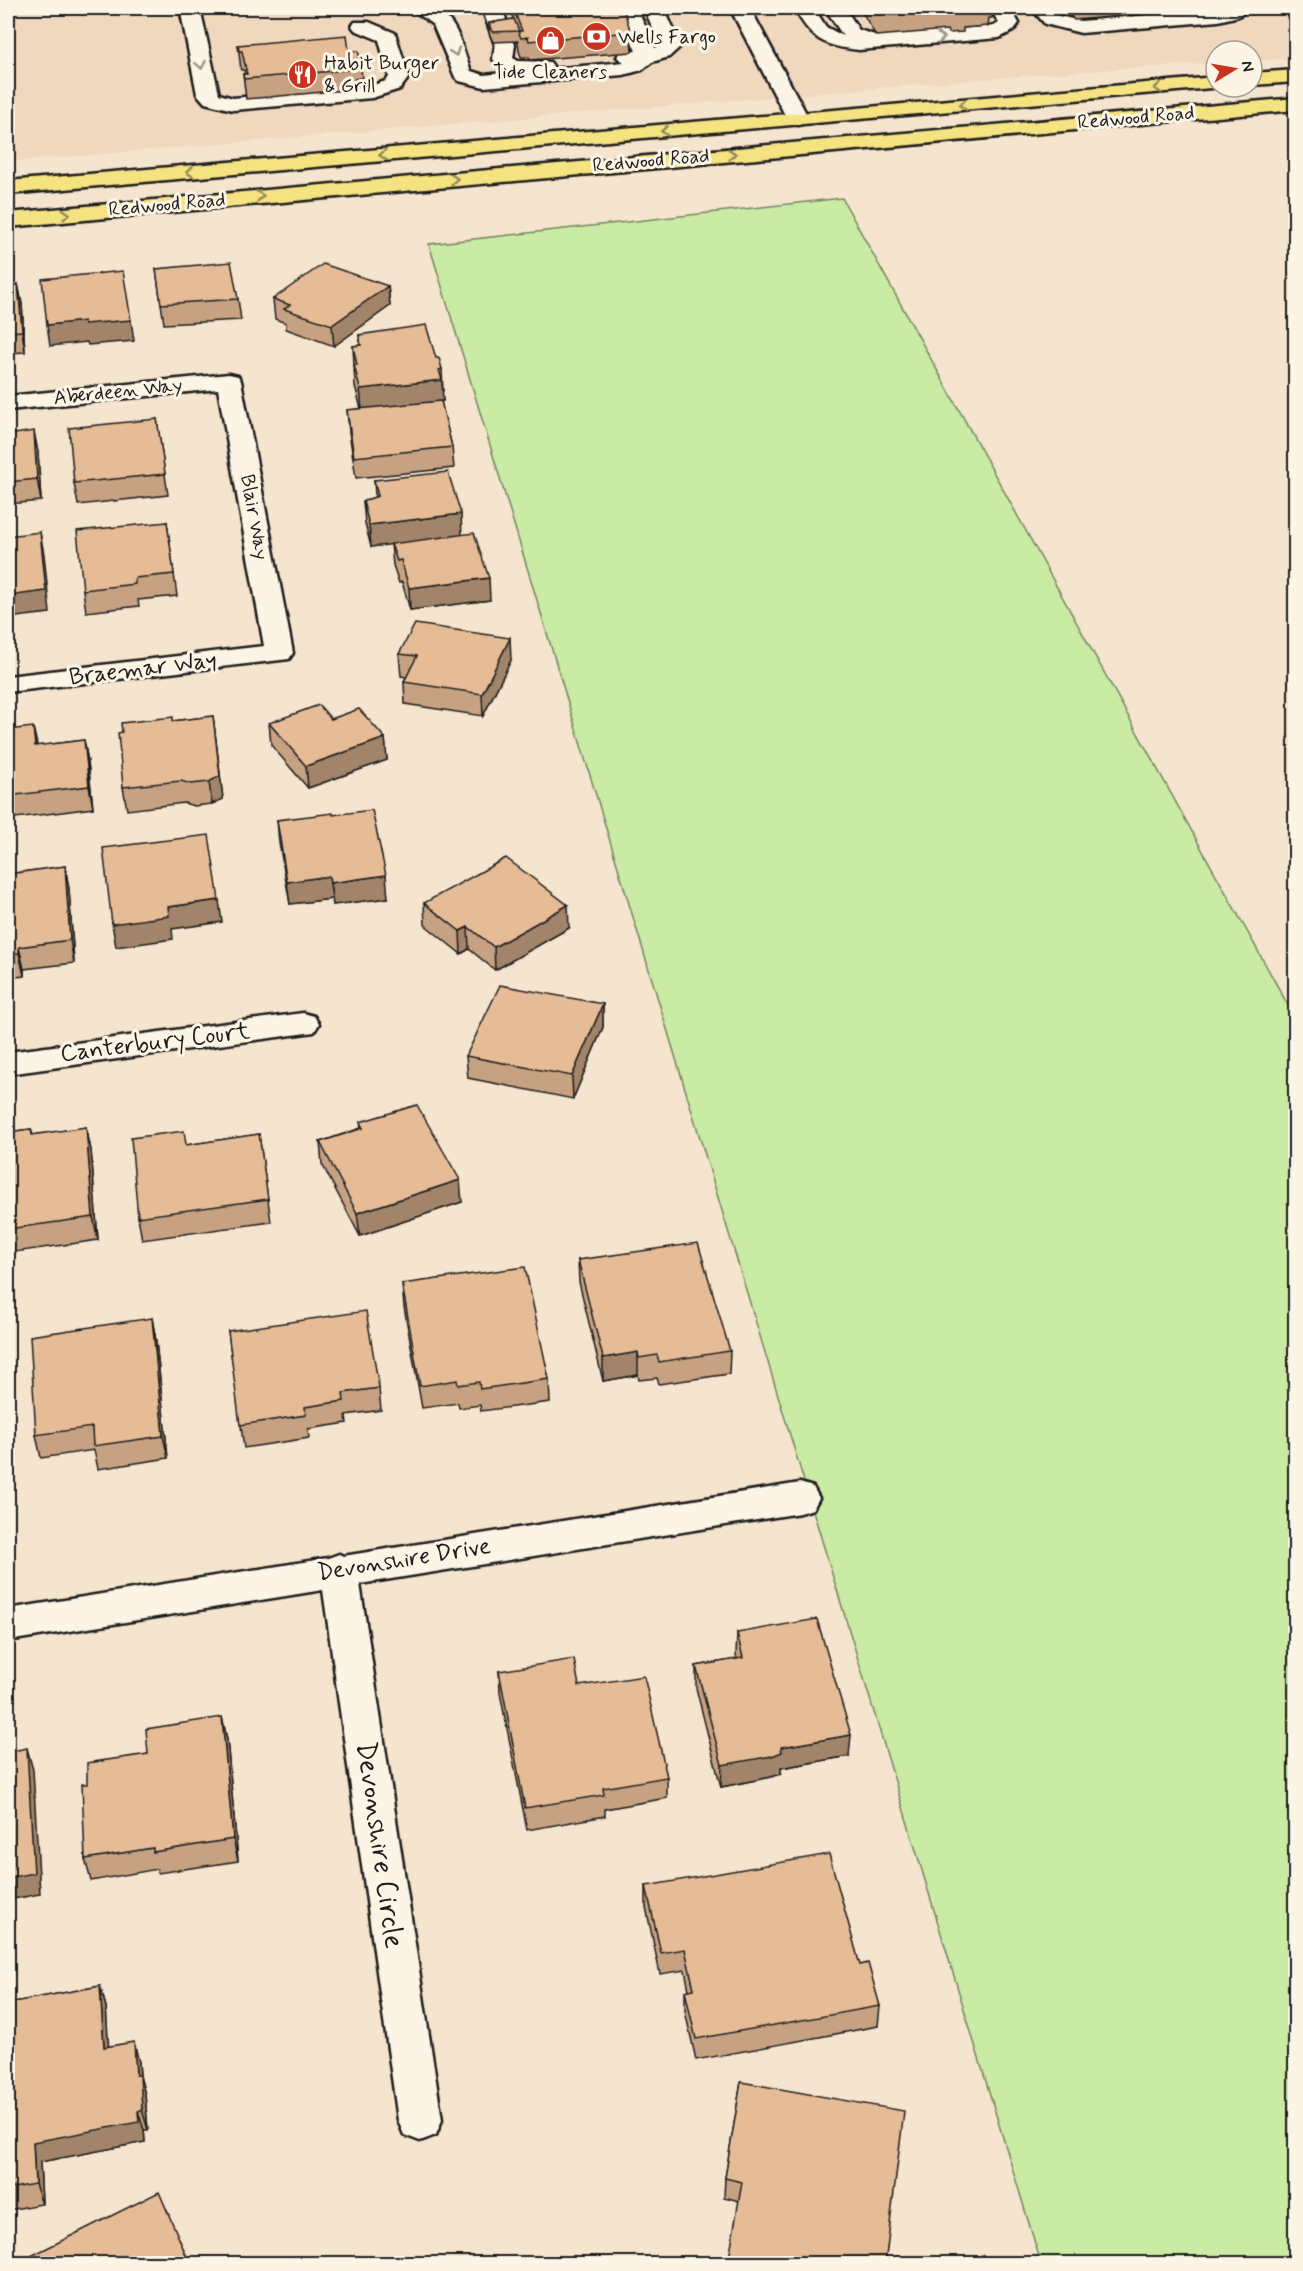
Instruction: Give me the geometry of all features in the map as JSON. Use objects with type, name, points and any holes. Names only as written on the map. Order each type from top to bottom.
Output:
[{"type":"main road","points":[[1264,78],[1296,76]]},
{"type":"main road","name":"Redwood Road","points":[[8,188],[1204,83]]},
{"type":"main road","name":"Redwood Road","points":[[8,220],[1296,104]]},
{"type":"street","points":[[190,8],[207,94],[212,99],[233,104],[372,92],[393,85],[399,77],[388,37],[362,26]]},
{"type":"street","points":[[421,8],[442,22],[462,73],[474,80],[494,81],[623,69],[641,62],[647,52],[627,8]]},
{"type":"street","points":[[492,8],[505,45],[503,59],[515,67],[646,56],[664,52],[670,46],[654,8]]},
{"type":"street","points":[[740,8],[798,119]]},
{"type":"street","points":[[804,8],[817,30],[828,38],[859,44],[999,32],[1009,22],[1000,8]]},
{"type":"street","points":[[835,8],[852,34],[862,39],[883,43]]},
{"type":"street","points":[[1041,8],[1052,20],[1081,27],[1218,15],[1238,8]]},
{"type":"street","name":"Aberdeen Way","points":[[8,404],[229,381]]},
{"type":"street","name":"Blair Way","points":[[229,381],[279,653]]},
{"type":"street","name":"Braemar Way","points":[[8,684],[279,653]]},
{"type":"street","name":"Canterbury Court","points":[[8,1063],[303,1024]]},
{"type":"street","name":"Devonshire Drive","points":[[8,1625],[339,1570],[800,1498]]},
{"type":"street","name":"Devonshire Circle","points":[[339,1570],[420,2120]]},
{"type":"shaded area","points":[[8,8],[1295,8],[1295,58],[1264,60],[1264,39],[1204,39],[1204,64],[1055,73],[8,162]]},
{"type":"green space","points":[[842,198],[1295,1018],[1295,2263],[1041,2263],[429,244]]},
{"type":"building","points":[[513,8],[623,8],[631,32],[529,41],[528,37],[521,38],[518,31],[522,31]]},
{"type":"building","points":[[514,19],[519,31],[492,32],[489,23]]},
{"type":"building","points":[[347,35],[349,51],[358,51],[360,59],[352,59],[355,69],[244,79],[243,74],[247,74],[242,51],[239,51],[238,45]]},
{"type":"building","points":[[231,262],[238,299],[161,304],[156,269]]},
{"type":"building","points":[[323,264],[388,286],[332,325],[284,309],[290,305],[273,299]]},
{"type":"building","points":[[123,271],[131,320],[47,325],[42,279]]},
{"type":"building","points":[[18,284],[22,331],[8,332],[8,285]]},
{"type":"building","points":[[426,325],[436,358],[439,358],[442,380],[360,389],[354,365],[357,365],[353,346],[361,345],[359,335]]},
{"type":"building","points":[[441,401],[452,447],[354,457],[347,410]]},
{"type":"building","points":[[157,419],[165,474],[74,483],[69,428]]},
{"type":"building","points":[[34,431],[37,479],[8,482],[8,435]]},
{"type":"building","points":[[448,472],[461,514],[369,525],[363,501],[378,496],[374,480]]},
{"type":"building","points":[[167,522],[174,574],[135,578],[135,584],[83,590],[77,531]]},
{"type":"building","points":[[40,532],[46,591],[8,596],[8,536]]},
{"type":"building","points":[[474,533],[489,578],[409,588],[401,560],[397,561],[391,544]]},
{"type":"building","points":[[415,624],[510,638],[482,694],[404,682],[417,656],[399,654]]},
{"type":"building","points":[[319,705],[331,719],[359,709],[385,738],[306,766],[269,723]]},
{"type":"building","points":[[213,716],[220,776],[209,782],[191,784],[181,781],[123,787],[118,733],[122,732],[121,723],[173,717],[173,721]]},
{"type":"building","points":[[33,727],[35,746],[84,740],[89,786],[8,796],[8,730]]},
{"type":"building","points":[[372,810],[386,875],[330,883],[329,876],[287,882],[277,820]]},
{"type":"building","points":[[209,835],[219,900],[168,907],[169,916],[112,924],[103,848]]},
{"type":"building","points":[[506,858],[568,905],[494,947],[468,927],[460,931],[424,903]]},
{"type":"building","points":[[65,866],[70,940],[19,947],[19,953],[8,954],[8,874]]},
{"type":"building","points":[[500,985],[603,1004],[572,1076],[466,1056]]},
{"type":"building","points":[[417,1105],[460,1180],[357,1213],[320,1142],[363,1128],[360,1122]]},
{"type":"building","points":[[86,1127],[93,1217],[8,1229],[8,1132],[31,1129],[32,1135]]},
{"type":"building","points":[[184,1131],[186,1145],[259,1134],[268,1199],[138,1217],[131,1138]]},
{"type":"building","points":[[698,1243],[730,1351],[659,1362],[657,1355],[639,1358],[638,1352],[603,1358],[578,1260]]},
{"type":"building","points":[[525,1267],[549,1379],[480,1389],[479,1382],[458,1385],[457,1380],[420,1386],[402,1284]]},
{"type":"building","points":[[366,1311],[379,1388],[343,1393],[344,1401],[305,1407],[306,1415],[240,1425],[228,1331]]},
{"type":"building","points":[[152,1318],[163,1436],[93,1446],[92,1427],[36,1435],[30,1336]]},
{"type":"building","points":[[817,1619],[851,1735],[781,1747],[782,1752],[772,1756],[722,1765],[696,1666],[743,1658],[737,1633]]},
{"type":"building","points":[[574,1659],[579,1686],[644,1676],[667,1777],[603,1788],[604,1795],[525,1808],[499,1671]]},
{"type":"building","points":[[222,1717],[233,1839],[153,1852],[153,1848],[85,1859],[82,1784],[87,1784],[87,1763],[148,1754],[146,1729]]},
{"type":"building","points":[[27,1748],[34,1873],[8,1878],[8,1752]]},
{"type":"building","points":[[829,1854],[860,1965],[868,1963],[880,2006],[696,2039],[685,1991],[694,1989],[685,1949],[661,1953],[646,1886]]},
{"type":"building","points":[[100,1986],[104,2047],[134,2042],[136,2075],[140,2075],[142,2110],[138,2111],[139,2122],[33,2142],[35,2184],[8,2189],[8,2003]]},
{"type":"building","points":[[741,2082],[904,2111],[885,2264],[728,2264],[742,2182],[725,2178]]},
{"type":"building","points":[[159,2192],[190,2264],[15,2264]]},
{"type":"place","name":"Wells Fargo","points":[[597,37]]},
{"type":"place","name":"Tide Cleaners","points":[[550,41]]},
{"type":"place","name":"Habit Burger & Grill","points":[[303,74]]}]
